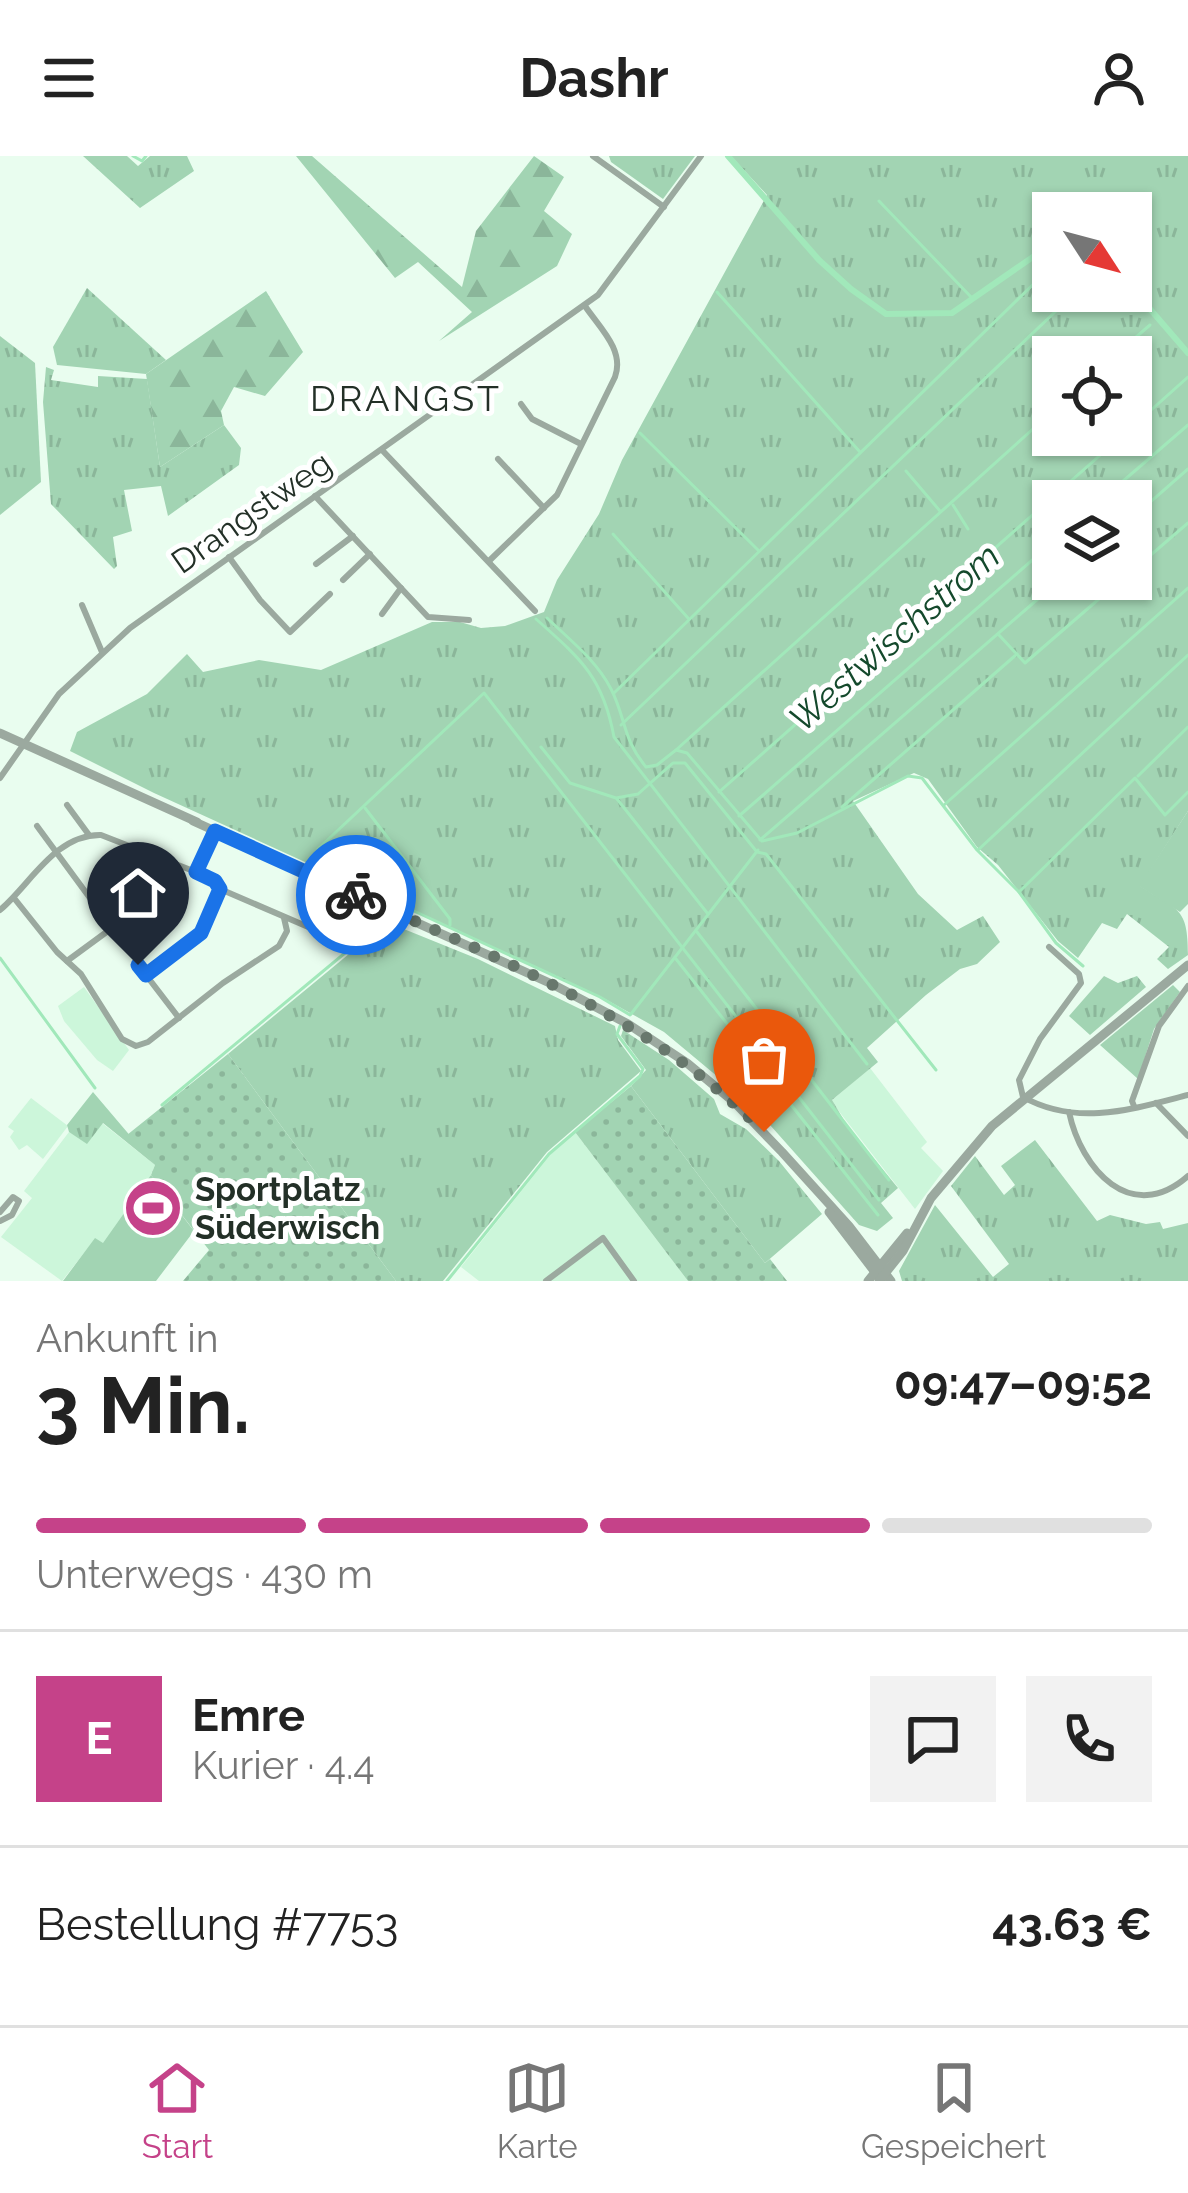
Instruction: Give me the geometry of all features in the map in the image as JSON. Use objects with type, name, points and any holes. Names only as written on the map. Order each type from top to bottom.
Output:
[{"type":"street","points":[[593,156],[664,207]]},
{"type":"street","name":"Drangstweg","points":[[0,778],[59,694],[102,652],[584,306],[608,284],[701,156]]},
{"type":"street","points":[[489,561],[557,494],[619,366],[616,350],[584,306]]},
{"type":"street","points":[[521,404],[532,419],[581,444]]},
{"type":"street","points":[[382,450],[535,611]]},
{"type":"street","points":[[498,459],[544,508]]},
{"type":"street","points":[[315,496],[428,617],[469,620]]},
{"type":"street","points":[[316,563],[353,536]]},
{"type":"street","points":[[343,580],[370,554]]},
{"type":"street","points":[[229,557],[290,632],[331,594]]},
{"type":"street","points":[[382,614],[401,588]]},
{"type":"street","points":[[82,605],[102,652]]},
{"type":"street","points":[[0,733],[554,985],[664,1048],[732,1104],[880,1275]]},
{"type":"street","points":[[67,806],[88,835]]},
{"type":"street","points":[[37,826],[112,928],[68,961]]},
{"type":"street","points":[[196,872],[214,831]]},
{"type":"street","points":[[0,910],[36,868],[88,835],[101,835],[167,859],[215,881],[220,889],[313,929]]},
{"type":"street","points":[[109,925],[152,894],[167,859]]},
{"type":"street","points":[[92,901],[113,885]]},
{"type":"street","points":[[146,975],[201,933],[220,889]]},
{"type":"street","points":[[14,898],[130,1044],[148,1042],[279,946],[287,931],[284,917]]},
{"type":"street","points":[[1049,947],[1077,971],[1081,983],[1040,1039],[1019,1080],[1023,1097],[1038,1105],[1100,1115],[1188,1095]]},
{"type":"street","points":[[138,965],[179,1018]]},
{"type":"street","points":[[880,1275],[887,1253],[959,1161],[1023,1097],[1188,965]]},
{"type":"street","points":[[1134,1108],[1132,1101],[1160,1025],[1188,986]]},
{"type":"street","points":[[1156,1103],[1188,1136]]},
{"type":"street","points":[[1070,1112],[1084,1158],[1109,1185],[1151,1194],[1166,1191],[1188,1176]]},
{"type":"street","points":[[14,1197],[20,1206],[0,1216],[3,1201],[14,1197]]},
{"type":"street","points":[[880,1275],[903,1252],[908,1232]]},
{"type":"street","points":[[546,1281],[603,1238],[634,1281]]},
{"type":"shaded area","points":[[84,987],[129,1050],[113,1071],[97,1060],[64,1021],[58,1006]]},
{"type":"shaded area","points":[[870,1068],[927,1142],[921,1148],[943,1171],[915,1209],[831,1101]]},
{"type":"shaded area","points":[[31,1098],[68,1126],[43,1159],[27,1145],[19,1150],[10,1137],[14,1131],[8,1127]]},
{"type":"shaded area","points":[[102,1123],[155,1165],[146,1186],[103,1244],[95,1239],[62,1281],[1,1237],[32,1198],[24,1191],[69,1132],[87,1143]]},
{"type":"shaded area","points":[[575,1132],[688,1281],[479,1281],[461,1267],[550,1155]]},
{"type":"green space","points":[[83,156],[127,156],[138,166],[150,156],[187,156],[194,171],[140,208]]},
{"type":"green space","points":[[296,156],[312,156],[462,287],[476,231],[534,156],[564,177],[544,211],[572,234],[557,266],[439,341],[472,312],[418,262],[395,278]]},
{"type":"green space","points":[[609,156],[695,156],[663,199]]},
{"type":"green space","points":[[731,156],[1188,156],[1188,811],[1140,886],[1183,918],[1188,955],[1168,969],[1157,959],[1169,947],[1127,914],[1117,929],[1102,923],[1078,958],[977,847],[928,779],[914,773],[853,801],[918,894],[957,930],[983,916],[1000,942],[977,964],[960,969],[926,995],[867,1048],[878,1062],[832,1100],[898,1188],[881,1203],[893,1218],[877,1231],[859,1225],[754,1107],[664,1032],[605,999],[70,751],[77,732],[147,694],[187,654],[203,672],[259,660],[321,670],[432,622],[505,626],[544,612],[557,580],[599,514],[622,460],[767,195]]},
{"type":"green space","points":[[87,288],[166,360],[146,374],[57,365],[53,347]]},
{"type":"green space","points":[[266,291],[303,352],[265,396],[234,387],[221,411],[224,425],[160,467],[146,374]]},
{"type":"green space","points":[[0,336],[35,363],[41,482],[0,515]]},
{"type":"green space","points":[[46,367],[54,370],[51,380],[98,387],[98,376],[147,379],[160,467],[224,425],[241,448],[239,465],[168,516],[161,486],[124,490],[132,531],[113,537],[114,569],[51,504],[43,402]]},
{"type":"green space","points":[[1188,811],[1188,904],[1180,912],[1139,886]]},
{"type":"green space","points":[[337,902],[478,959],[615,1026],[618,1040],[641,1071],[547,1152],[443,1281],[396,1281],[228,1054],[355,949],[335,923]]},
{"type":"green space","points":[[1104,976],[1118,983],[1137,976],[1146,987],[1090,1035],[1069,1016]]},
{"type":"green space","points":[[1173,985],[1180,992],[1154,1029],[1138,1079],[1100,1045]]},
{"type":"green space","points":[[623,1030],[669,1060],[714,1099],[720,1114],[746,1129],[779,1161],[822,1214],[765,1263],[631,1086],[646,1070],[621,1036]]},
{"type":"green space","points":[[228,1054],[396,1281],[183,1281],[209,1250],[151,1175],[155,1165],[127,1135]]},
{"type":"green space","points":[[631,1086],[765,1263],[770,1259],[787,1281],[688,1281],[575,1132]]},
{"type":"green space","points":[[93,1092],[155,1165],[103,1123],[87,1144],[69,1132],[67,1125]]},
{"type":"green space","points":[[1035,1140],[1097,1221],[1110,1215],[1146,1224],[1160,1222],[1163,1229],[1188,1223],[1188,1281],[902,1281],[899,1271],[935,1205],[993,1277],[1009,1264],[951,1186],[975,1156],[1004,1195],[1015,1185],[1001,1166]]},
{"type":"green space","name":"Sportplatz Süderwisch","points":[[151,1175],[194,1231],[156,1281],[63,1281],[95,1238],[103,1243]]},
{"type":"waterway","points":[[133,156],[142,161],[146,156]]},
{"type":"waterway","points":[[728,156],[819,260],[886,314],[952,313],[1032,258]]},
{"type":"waterway","points":[[879,201],[972,298]]},
{"type":"waterway","points":[[614,693],[1032,285]]},
{"type":"waterway","points":[[717,292],[860,452]]},
{"type":"waterway","points":[[1152,311],[1188,353]]},
{"type":"waterway","points":[[621,725],[1055,312]]},
{"type":"waterway","points":[[1137,336],[1150,325]]},
{"type":"waterway","name":"Westwischstrom","points":[[1152,409],[1188,377]]},
{"type":"waterway","points":[[1124,480],[1188,425]]},
{"type":"waterway","points":[[676,750],[1032,430]]},
{"type":"waterway","points":[[640,433],[758,550]]},
{"type":"waterway","name":"Westwischstrom","points":[[719,792],[1099,456]]},
{"type":"waterway","points":[[1152,501],[1188,469]]},
{"type":"waterway","points":[[906,471],[940,511]]},
{"type":"waterway","points":[[953,505],[968,529]]},
{"type":"waterway","points":[[1152,554],[1188,523]]},
{"type":"waterway","points":[[613,534],[688,618]]},
{"type":"waterway","points":[[739,816],[1032,560]]},
{"type":"waterway","points":[[944,805],[1188,588]]},
{"type":"waterway","points":[[760,840],[1037,600]]},
{"type":"waterway","points":[[999,635],[1025,663],[1098,600]]},
{"type":"waterway","points":[[547,618],[605,679],[646,767],[657,765],[676,750],[687,753],[761,840]]},
{"type":"waterway","points":[[536,619],[588,671],[604,699],[614,737],[867,1064]]},
{"type":"waterway","points":[[842,807],[1017,654]]},
{"type":"waterway","points":[[978,850],[1188,655]]},
{"type":"waterway","points":[[318,849],[484,693],[879,1200]]},
{"type":"waterway","points":[[1138,776],[1188,727]]},
{"type":"waterway","points":[[541,747],[570,783],[616,798],[638,794],[673,763],[685,763],[757,852],[766,854],[936,1070]]},
{"type":"waterway","points":[[762,841],[797,833],[908,776],[922,778],[1056,943],[1083,966]]},
{"type":"waterway","points":[[1019,892],[1135,778],[1165,815],[1188,792]]},
{"type":"waterway","points":[[617,799],[708,914]]},
{"type":"waterway","points":[[365,808],[450,925]]},
{"type":"waterway","points":[[631,1014],[758,850]]},
{"type":"waterway","points":[[377,894],[630,1015]]},
{"type":"waterway","points":[[162,1105],[351,948],[336,926]]},
{"type":"waterway","points":[[697,932],[889,1180]]},
{"type":"waterway","points":[[0,958],[95,1088]]},
{"type":"waterway","points":[[676,959],[878,1215]]},
{"type":"waterway","points":[[447,1281],[549,1154],[640,1076],[643,1069],[617,1034],[620,1026]]},
{"type":"way so far","points":[[356,895],[628,1024],[687,1063],[764,1132]]},
{"type":"place","name":"Sportplatz Süderwisch","points":[[153,1208]]},
{"type":"district","name":"DRANGST","points":[[406,398]]},
{"type":"route","points":[[138,965],[146,975],[201,933],[220,889],[215,881],[196,872],[215,831],[356,895]]}]
